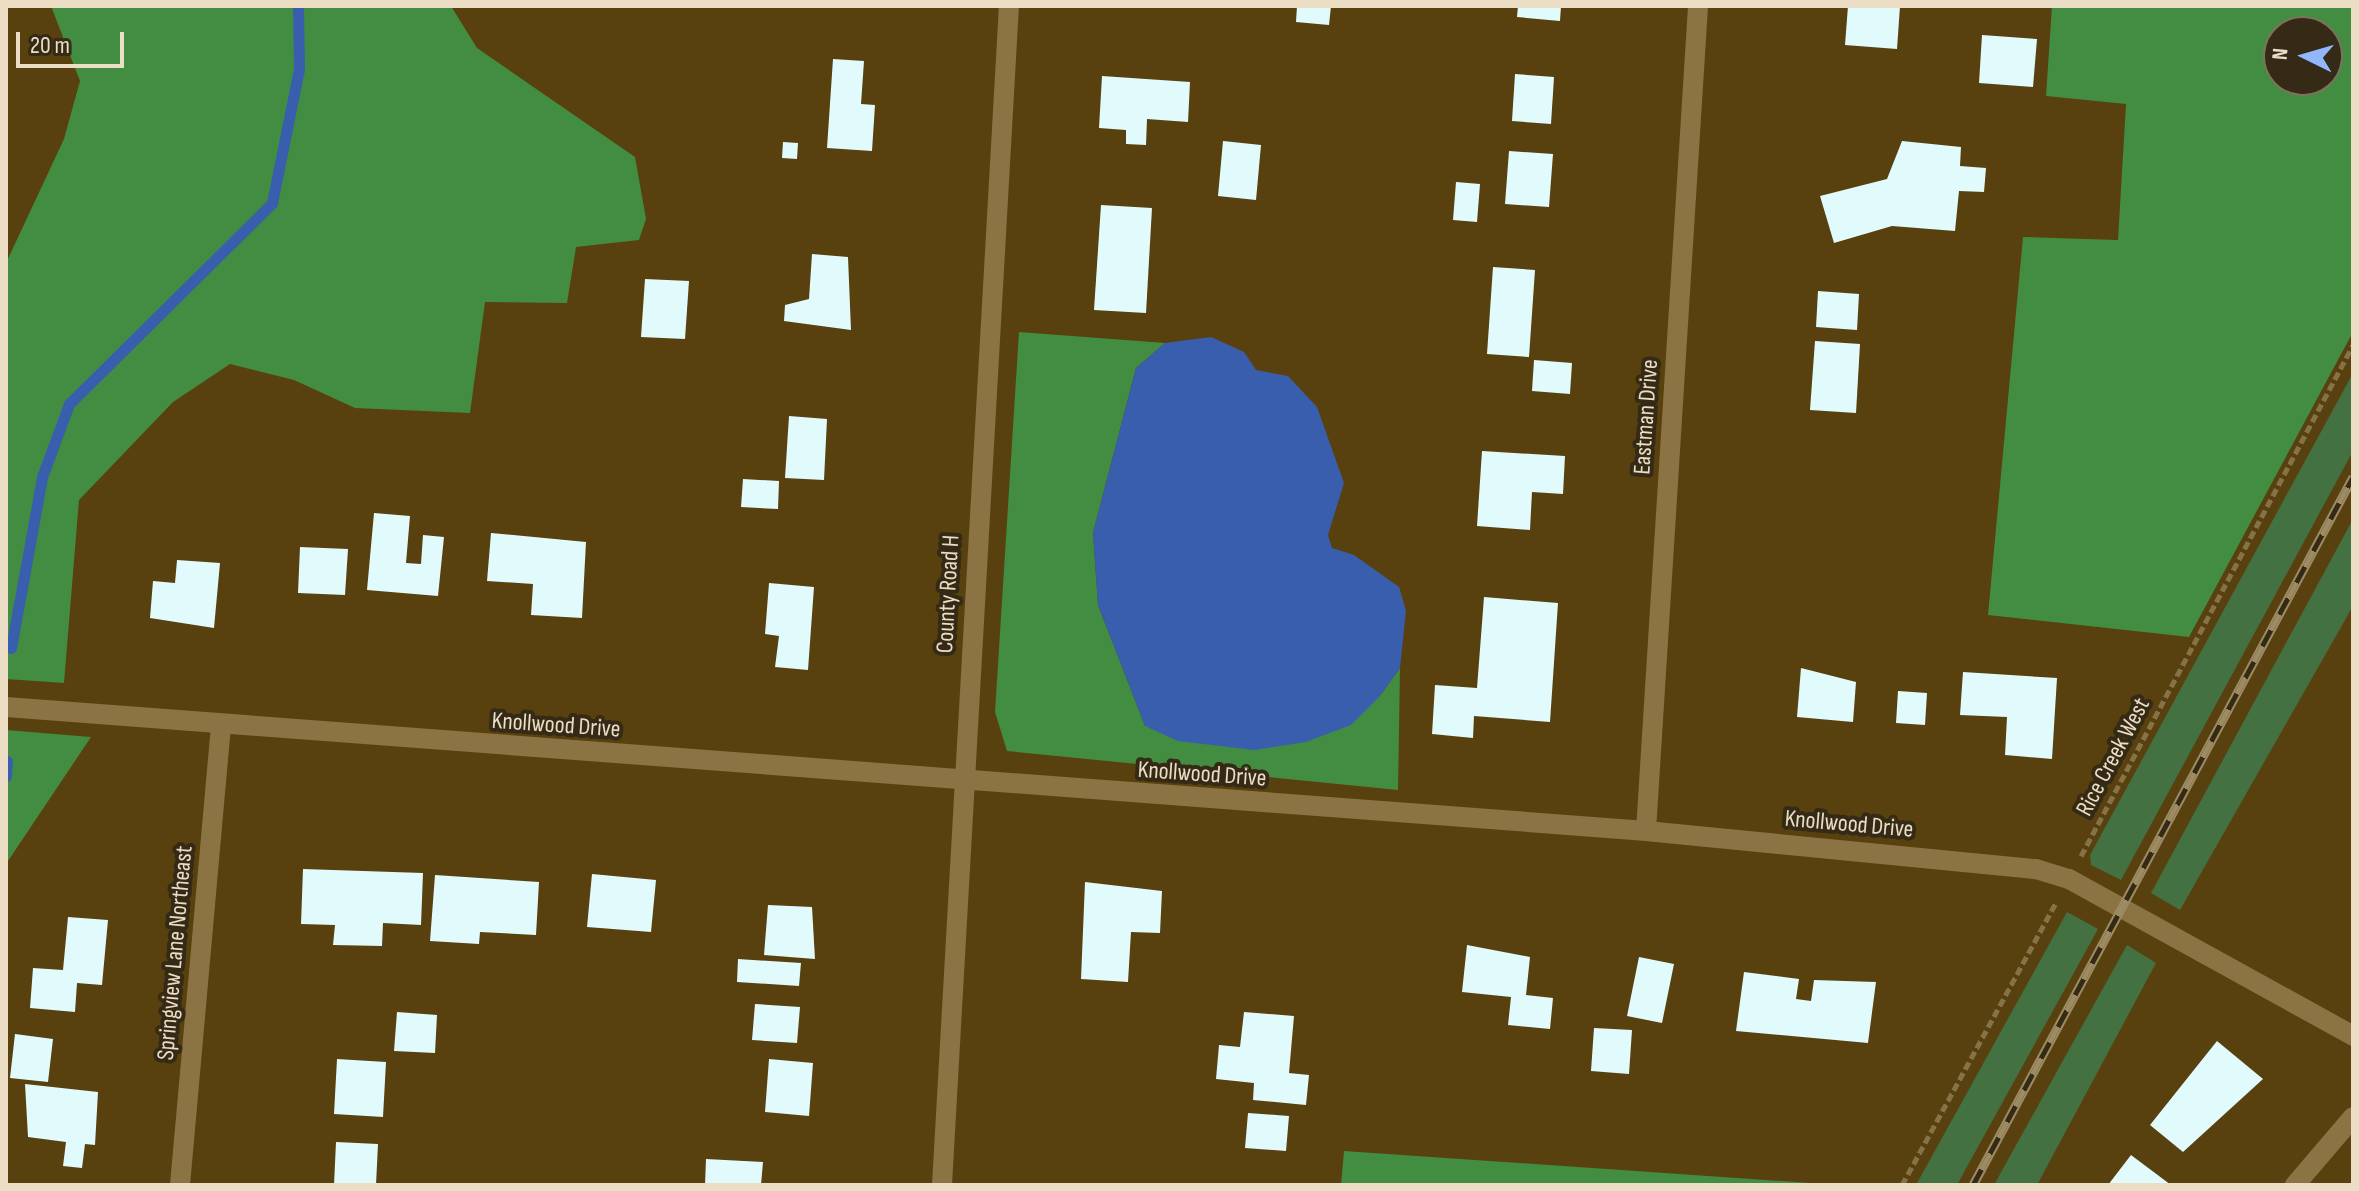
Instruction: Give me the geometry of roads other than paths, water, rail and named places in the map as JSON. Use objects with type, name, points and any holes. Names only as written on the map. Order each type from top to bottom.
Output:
[{"type":"street","name":"County Road H","points":[[942,1185],[1009,6]]},
{"type":"street","name":"Eastman Drive","points":[[1646,831],[1698,6]]},
{"type":"street","name":"Knollwood Drive","points":[[6,707],[963,783],[1646,831],[1998,864],[2069,879],[2353,1036]]},
{"type":"street","name":"Springview Lane Northeast","points":[[180,1185],[221,725]]},
{"type":"street","points":[[2295,1185],[2353,1117]]},
{"type":"water","points":[[1211,337],[1244,352],[1256,370],[1288,376],[1317,407],[1344,483],[1328,535],[1332,548],[1354,555],[1399,587],[1406,611],[1400,668],[1379,697],[1351,725],[1306,742],[1254,750],[1178,741],[1145,726],[1098,605],[1093,533],[1136,368],[1165,343]]},
{"type":"waterway","points":[[11,648],[42,477],[69,404],[272,203],[299,69],[298,6]]},
{"type":"waterway","points":[[6,776],[7,761]]},
{"type":"railway","points":[[1973,1185],[2353,477]]}]
